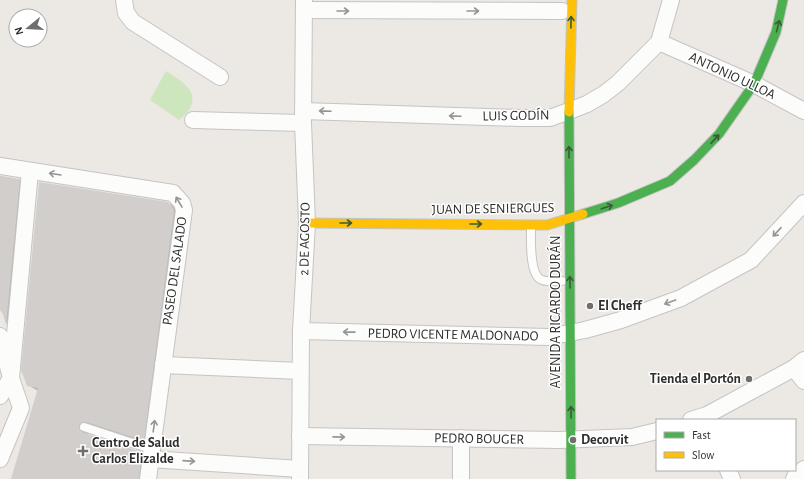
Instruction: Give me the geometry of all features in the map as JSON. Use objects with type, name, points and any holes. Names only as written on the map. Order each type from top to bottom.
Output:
[{"type":"street","points":[[124,0],[126,13],[133,22],[220,77]]},
{"type":"street","name":"LUIS GODÍN","points":[[193,120],[303,117],[521,118],[560,114],[593,101],[618,84],[659,42],[672,0]]},
{"type":"street","name":"JUAN DE SENIERGUES","points":[[307,223],[547,224],[566,220],[618,203],[670,181],[720,134],[754,84],[776,32],[784,0]]},
{"type":"street","points":[[304,5],[564,8]]},
{"type":"street","name":"2 DE AGOSTO","points":[[300,474],[301,331],[307,223],[303,117],[304,5]]},
{"type":"street","name":"AVENIDA RICARDO DURÁN","points":[[560,114],[564,8]]},
{"type":"street","name":"AVENIDA RICARDO DURÁN","points":[[562,35],[560,114],[566,220],[562,440],[571,479]]},
{"type":"street","name":"ANTONIO ULLOA","points":[[659,42],[754,84],[804,111]]},
{"type":"street","name":"PASEO DEL SALADO","points":[[0,166],[173,193],[182,204],[184,210],[148,479]]},
{"type":"street","points":[[0,396],[11,378],[30,170]]},
{"type":"street","name":"PEDRO VICENTE MALDONADO","points":[[301,331],[548,337],[564,339],[681,298],[751,260],[804,203]]},
{"type":"street","name":"AVENIDA RICARDO DURÁN","points":[[564,339],[562,281],[566,220]]},
{"type":"street","points":[[0,336],[21,408],[0,459]]},
{"type":"street","points":[[163,365],[300,370]]},
{"type":"street","points":[[697,419],[708,417],[801,370]]},
{"type":"street","name":"PEDRO BOUGER","points":[[300,436],[562,440],[632,437],[656,431]]},
{"type":"street","points":[[460,479],[461,438]]},
{"type":"street","points":[[151,454],[300,474]]},
{"type":"street","points":[[794,479],[804,469]]},
{"type":"lane","points":[[531,224],[533,266],[536,276],[542,280],[562,281]]},
{"type":"lane","points":[[84,427],[151,454]]},
{"type":"green space","points":[[166,71],[182,81],[190,90],[192,96],[190,108],[179,120],[150,100]]},
{"type":"building","points":[[0,176],[20,179],[6,325],[3,314],[0,310]]},
{"type":"building","points":[[39,182],[168,202],[173,208],[174,211],[144,441],[86,422],[81,423],[79,426],[82,432],[142,452],[139,479],[11,479],[38,388],[27,386],[21,370]]},
{"type":"traffic: fast","points":[[583,214],[618,203],[670,181],[694,160],[719,134],[754,84],[776,32],[783,0]]},
{"type":"traffic: fast","points":[[569,112],[571,479]]},
{"type":"traffic: slow","points":[[569,112],[572,0]]},
{"type":"traffic: slow","points":[[307,223],[547,225],[583,214]]},
{"type":"place","name":"El Cheff","points":[[590,306]]},
{"type":"place","name":"Tienda el Portón","points":[[749,379]]},
{"type":"place","name":"Decorvit","points":[[573,440]]},
{"type":"place","name":"Centro de Salud Carlos Elizalde","points":[[83,451]]}]
